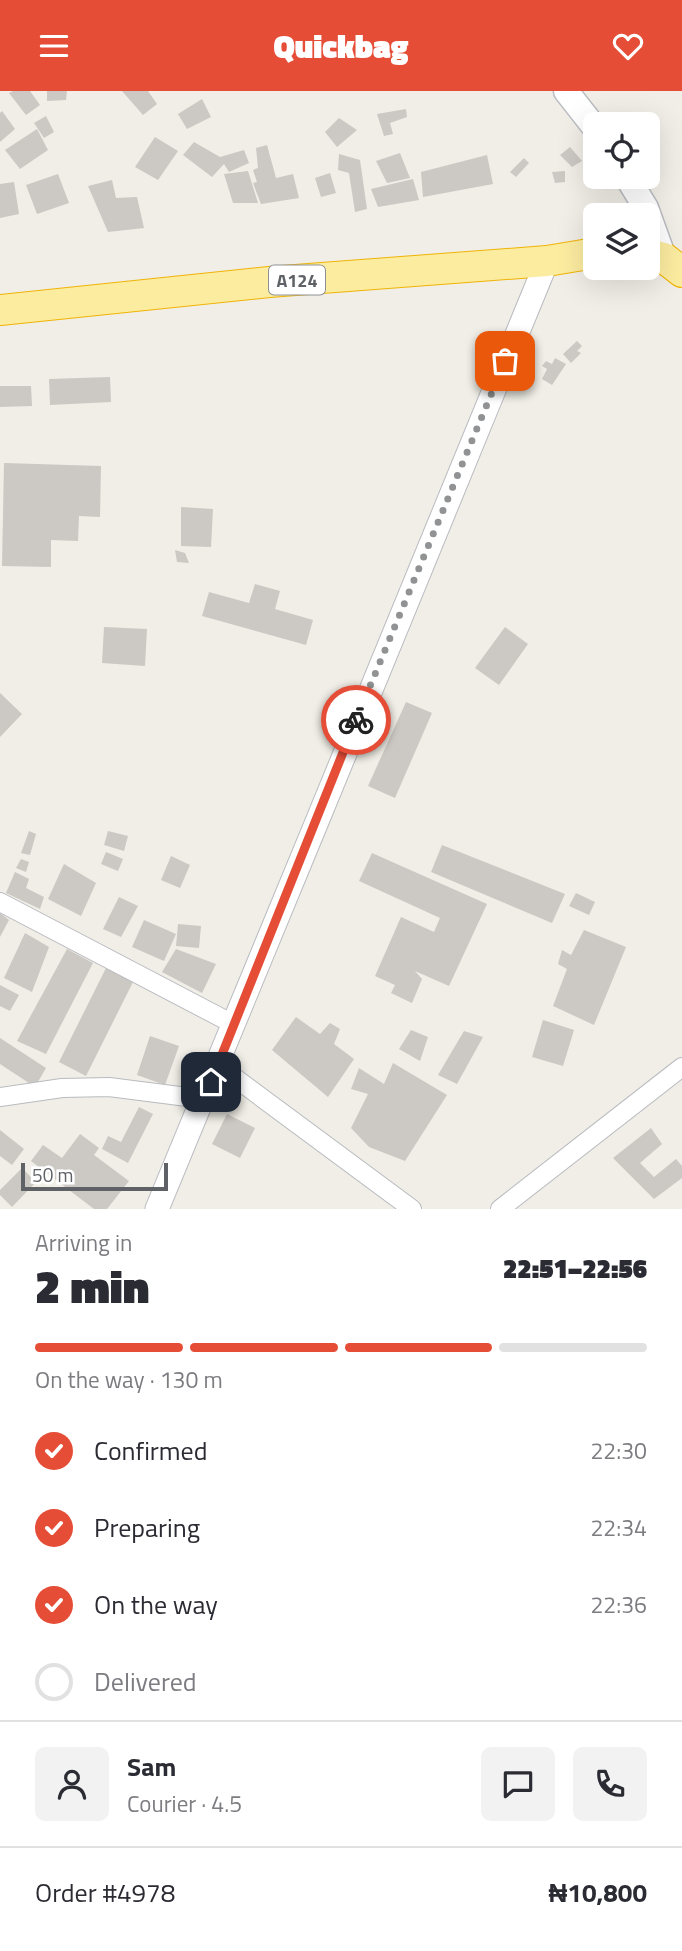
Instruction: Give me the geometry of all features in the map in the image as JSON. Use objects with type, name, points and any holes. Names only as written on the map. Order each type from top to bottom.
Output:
[{"type":"highway","name":"A124","points":[[0,310],[269,282],[547,261],[583,255]]},
{"type":"main road","points":[[566,91],[583,113]]},
{"type":"main road","points":[[634,189],[646,208],[665,261]]},
{"type":"street","points":[[158,1209],[219,1066],[364,701],[547,261]]},
{"type":"street","points":[[0,902],[235,1025]]},
{"type":"street","points":[[219,1066],[412,1209]]},
{"type":"street","points":[[500,1209],[682,1067]]},
{"type":"street","points":[[0,1097],[62,1088],[109,1087],[204,1099]]},
{"type":"building","points":[[30,91],[40,105],[26,115],[9,93]]},
{"type":"building","points":[[47,91],[67,91],[66,100],[47,101]]},
{"type":"building","points":[[122,91],[148,91],[157,104],[143,115]]},
{"type":"building","points":[[202,99],[211,117],[187,129],[178,114]]},
{"type":"building","points":[[406,109],[407,117],[390,123],[393,134],[384,136],[377,114]]},
{"type":"building","points":[[2,111],[15,129],[0,142],[0,113]]},
{"type":"building","points":[[46,116],[54,132],[44,138],[34,123]]},
{"type":"building","points":[[339,118],[357,130],[337,147],[325,132]]},
{"type":"building","points":[[37,129],[48,150],[20,169],[5,150]]},
{"type":"building","points":[[155,137],[178,151],[158,180],[135,167]]},
{"type":"building","points":[[194,142],[220,157],[244,150],[249,163],[229,172],[224,164],[212,177],[183,155]]},
{"type":"building","points":[[267,145],[276,178],[293,174],[299,198],[261,204],[253,183],[257,182],[253,170],[258,168],[256,148]]},
{"type":"building","points":[[570,147],[582,161],[572,167],[560,155]]},
{"type":"building","points":[[400,153],[410,178],[387,183],[376,161]]},
{"type":"building","points":[[339,154],[360,160],[367,209],[355,212],[349,173],[338,170]]},
{"type":"building","points":[[487,155],[493,184],[423,197],[421,172]]},
{"type":"building","points":[[524,158],[529,163],[516,177],[510,172]]},
{"type":"building","points":[[248,171],[258,203],[233,203],[224,174]]},
{"type":"building","points":[[565,171],[565,182],[555,183],[552,172]]},
{"type":"building","points":[[330,173],[336,193],[321,197],[315,178]]},
{"type":"building","points":[[58,174],[69,203],[37,214],[26,185]]},
{"type":"building","points":[[413,179],[419,200],[378,207],[371,189]]},
{"type":"building","points":[[112,180],[116,198],[137,197],[144,228],[108,232],[88,186]]},
{"type":"building","points":[[14,182],[19,214],[0,218],[0,184]]},
{"type":"building","points":[[577,341],[582,346],[577,351],[581,353],[571,363],[563,354]]},
{"type":"building","points":[[555,358],[566,364],[552,385],[542,379],[547,369],[542,366],[546,361],[552,364]]},
{"type":"building","points":[[110,377],[111,402],[50,405],[49,379]]},
{"type":"building","points":[[0,386],[31,386],[32,406],[0,407]]},
{"type":"building","points":[[4,463],[101,466],[100,517],[79,516],[78,541],[51,540],[51,567],[2,566]]},
{"type":"building","points":[[181,507],[213,509],[211,547],[181,546]]},
{"type":"building","points":[[175,550],[185,553],[189,563],[177,562]]},
{"type":"building","points":[[255,584],[280,591],[275,609],[313,620],[306,645],[202,616],[209,592],[249,603]]},
{"type":"building","points":[[104,627],[147,629],[145,666],[102,663]]},
{"type":"building","points":[[505,627],[528,644],[499,685],[475,668]]},
{"type":"building","points":[[0,693],[22,714],[0,737]]},
{"type":"building","points":[[406,702],[432,713],[395,798],[368,786]]},
{"type":"building","points":[[29,831],[36,834],[30,855],[21,853]]},
{"type":"building","points":[[108,831],[128,836],[124,851],[104,845]]},
{"type":"building","points":[[442,845],[565,894],[552,923],[431,872]]},
{"type":"building","points":[[106,852],[123,859],[118,871],[101,864]]},
{"type":"building","points":[[372,853],[487,904],[449,986],[415,971],[422,979],[412,1003],[391,993],[395,985],[375,976],[401,917],[434,932],[440,918],[359,881]]},
{"type":"building","points":[[171,856],[190,865],[180,888],[161,880]]},
{"type":"building","points":[[21,859],[29,862],[26,872],[16,868]]},
{"type":"building","points":[[64,864],[96,883],[81,916],[48,899]]},
{"type":"building","points":[[15,872],[29,879],[26,888],[44,897],[40,909],[6,893]]},
{"type":"building","points":[[576,893],[595,902],[589,915],[569,906]]},
{"type":"building","points":[[119,897],[138,906],[121,937],[103,929]]},
{"type":"building","points":[[0,913],[9,920],[0,937]]},
{"type":"building","points":[[144,920],[176,934],[164,961],[132,947]]},
{"type":"building","points":[[178,924],[201,926],[199,948],[176,946]]},
{"type":"building","points":[[584,930],[626,947],[594,1025],[553,1006],[567,969],[558,964],[562,950],[571,955]]},
{"type":"building","points":[[25,933],[49,947],[32,992],[4,978]]},
{"type":"building","points":[[67,949],[93,963],[46,1054],[17,1041]]},
{"type":"building","points":[[176,949],[216,964],[202,993],[162,972]]},
{"type":"building","points":[[106,968],[133,982],[86,1076],[59,1062]]},
{"type":"building","points":[[0,985],[19,995],[10,1011],[0,1006]]},
{"type":"building","points":[[296,1017],[320,1034],[330,1023],[340,1029],[334,1044],[354,1059],[328,1097],[272,1050]]},
{"type":"building","points":[[543,1020],[574,1030],[563,1066],[532,1057]]},
{"type":"building","points":[[411,1030],[428,1037],[420,1061],[399,1049]]},
{"type":"building","points":[[464,1031],[483,1037],[457,1084],[438,1075]]},
{"type":"building","points":[[150,1036],[179,1046],[165,1085],[137,1075]]},
{"type":"building","points":[[0,1038],[46,1068],[35,1087],[0,1064]]},
{"type":"building","points":[[393,1063],[447,1095],[405,1161],[369,1147],[351,1128],[368,1094],[351,1089],[359,1068],[384,1084]]},
{"type":"building","points":[[139,1107],[153,1114],[128,1163],[102,1149],[108,1136],[121,1142]]},
{"type":"building","points":[[227,1114],[255,1128],[240,1158],[212,1144]]},
{"type":"building","points":[[651,1128],[662,1144],[640,1163],[654,1177],[676,1159],[682,1166],[682,1178],[654,1199],[613,1158]]},
{"type":"building","points":[[0,1130],[24,1149],[12,1165],[0,1156]]},
{"type":"building","points":[[80,1134],[99,1148],[94,1155],[129,1181],[107,1209],[94,1209],[31,1161],[43,1145],[62,1158]]},
{"type":"building","points":[[22,1168],[36,1182],[12,1207],[0,1195],[0,1190]]},
{"type":"way so far","points":[[356,720],[505,361]]},
{"type":"route","points":[[211,1082],[356,720]]}]
